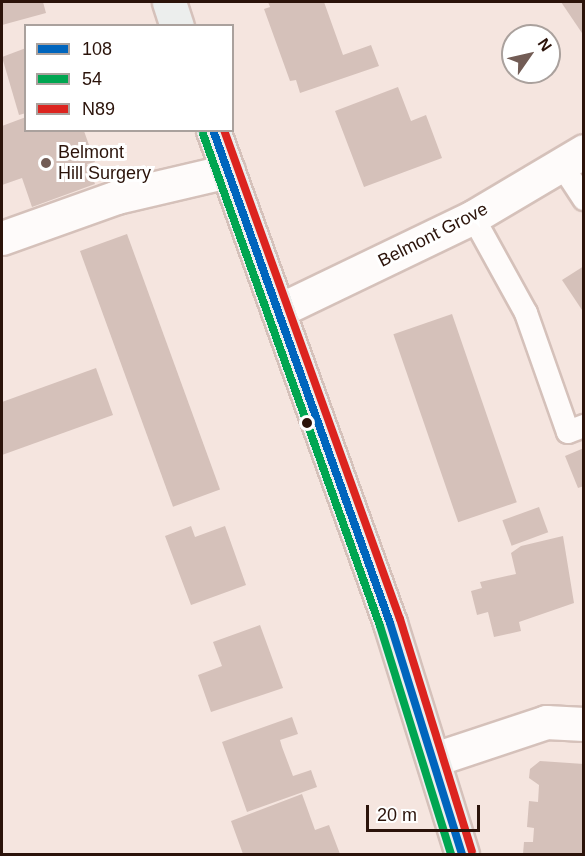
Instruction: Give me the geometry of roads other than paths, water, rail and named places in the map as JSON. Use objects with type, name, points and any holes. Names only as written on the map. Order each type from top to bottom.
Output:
[{"type":"main road","points":[[169,2],[176,24]]},
{"type":"main road","points":[[214,132],[435,759],[462,855]]},
{"type":"street","name":"Belmont Grove","points":[[278,311],[473,216],[572,158]]},
{"type":"street","points":[[2,238],[117,197],[228,171]]},
{"type":"street","points":[[435,759],[546,722],[584,724]]},
{"type":"lane","points":[[572,158],[584,199]]},
{"type":"lane","points":[[473,216],[526,314],[568,432],[584,426]]},
{"type":"place","name":"Belmont Hill Surgery","points":[[46,163]]}]
